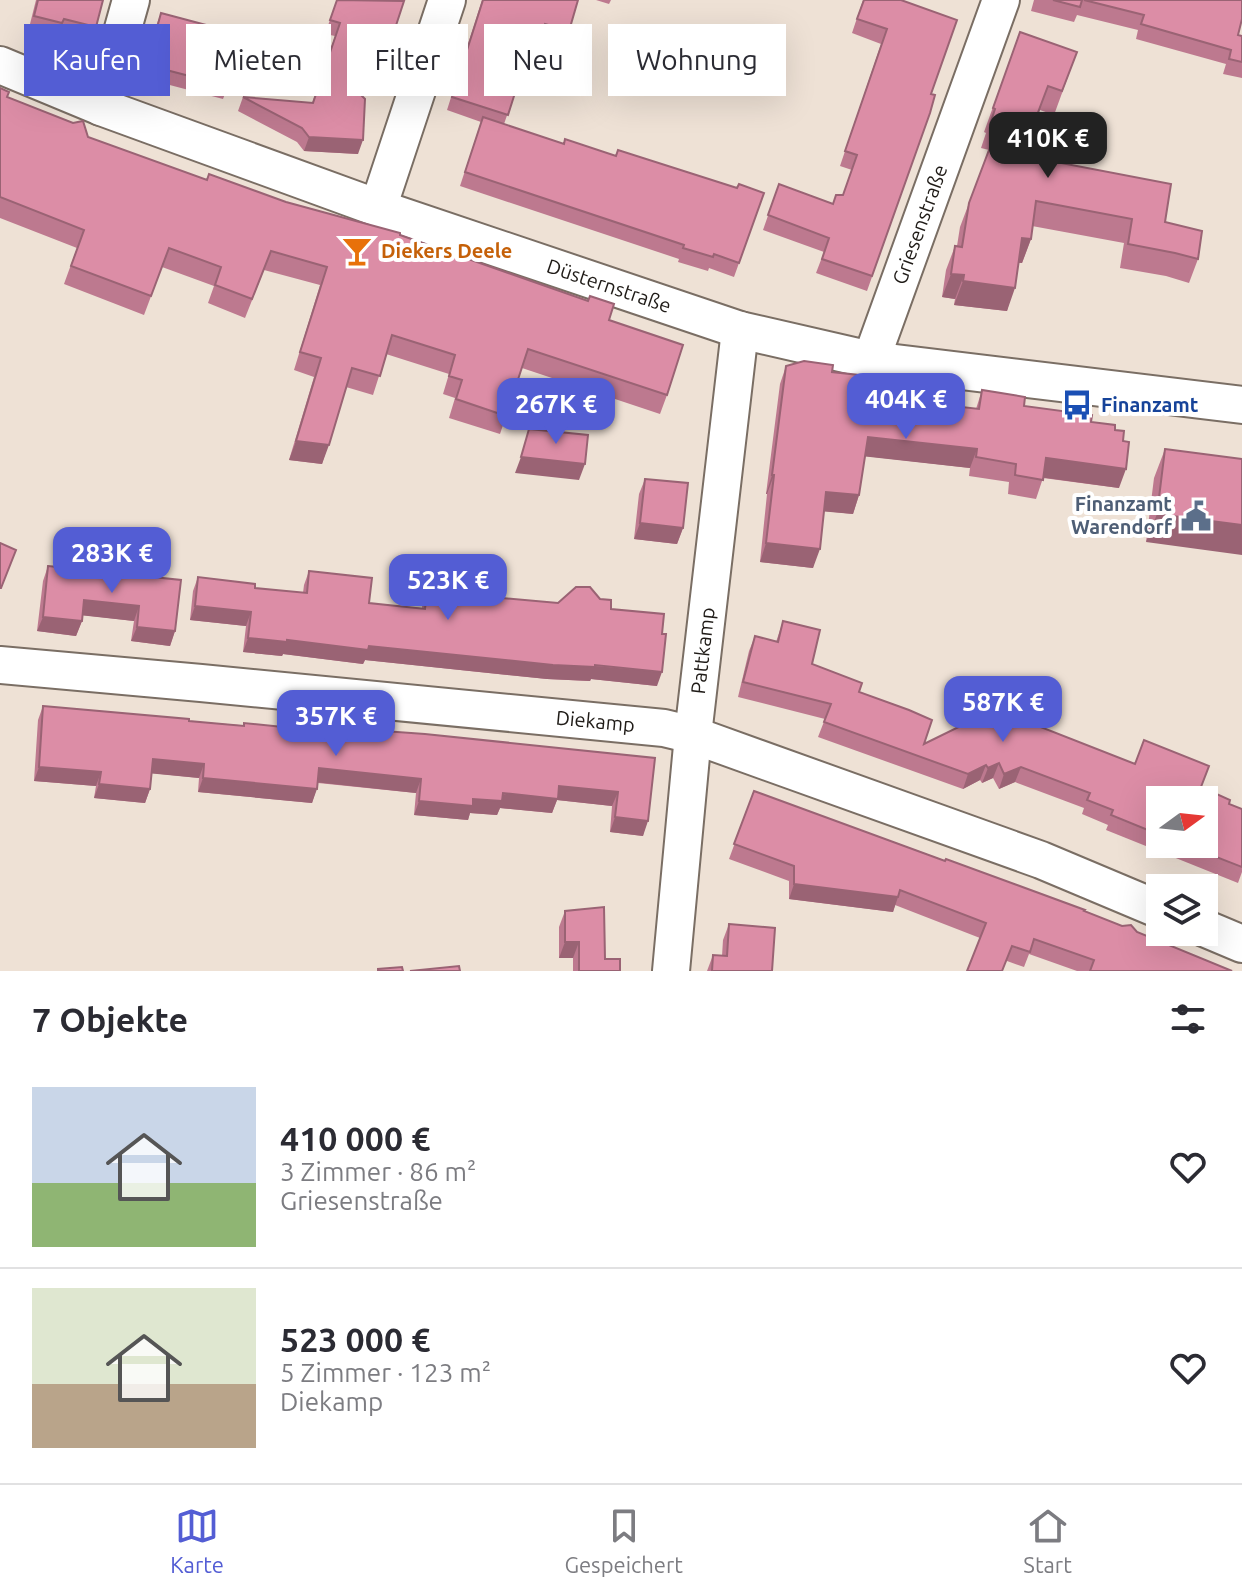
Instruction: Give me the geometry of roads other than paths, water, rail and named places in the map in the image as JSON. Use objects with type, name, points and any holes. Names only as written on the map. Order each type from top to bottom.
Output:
[{"type":"street","points":[[101,107],[131,0]]},
{"type":"street","points":[[378,208],[447,0]]},
{"type":"street","name":"Griesenstraße","points":[[871,360],[1001,0]]},
{"type":"street","name":"Düsternstraße","points":[[0,65],[101,107],[378,208],[740,330],[871,360],[1242,405]]},
{"type":"street","name":"Pattkamp","points":[[671,971],[693,735],[740,330]]},
{"type":"street","name":"Diekamp","points":[[0,665],[664,728],[693,735],[1041,860],[1146,904]]},
{"type":"street","points":[[1218,934],[1242,944]]},
{"type":"place","name":"Diekers Deele","points":[[357,251]]},
{"type":"place","name":"Finanzamt","points":[[1077,405]]},
{"type":"place","name":"Finanzamt Warendorf","points":[[1196,516]]}]
